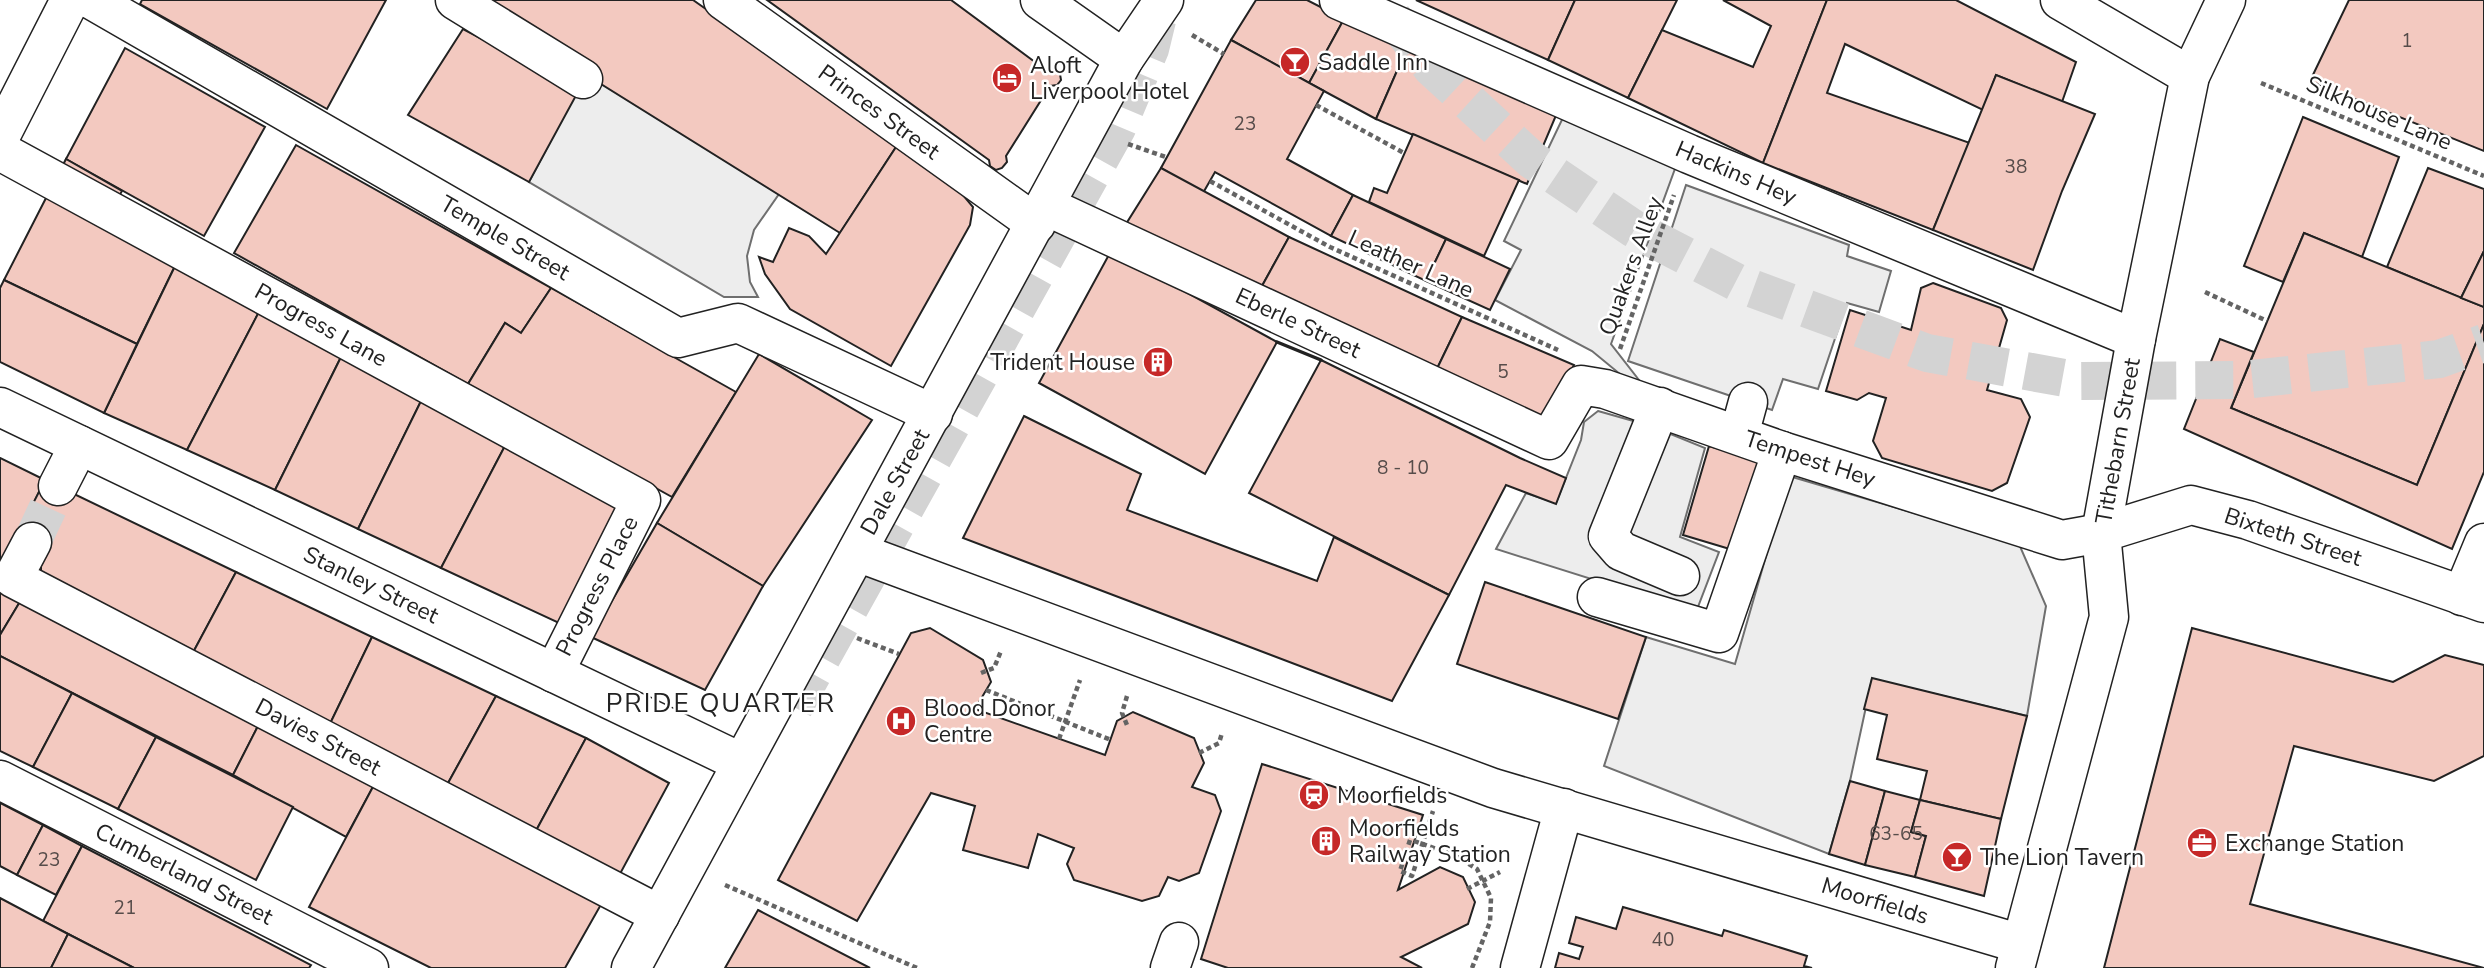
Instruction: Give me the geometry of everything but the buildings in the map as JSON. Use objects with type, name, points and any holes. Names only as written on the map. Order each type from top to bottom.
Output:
[{"type":"street","points":[[0,137],[70,0]]},
{"type":"street","name":"Temple Street","points":[[92,0],[678,338],[738,323],[933,414]]},
{"type":"street","points":[[455,0],[583,79]]},
{"type":"street","name":"Princes Street","points":[[723,0],[1041,215]]},
{"type":"street","points":[[1040,0],[1124,59]]},
{"type":"street","name":"Dale Street","points":[[631,968],[1124,59],[1164,0]]},
{"type":"street","name":"Hackins Hey","points":[[1339,0],[1689,154],[2136,339]]},
{"type":"street","points":[[2060,0],[2190,76]]},
{"type":"street","name":"Tithebarn Street","points":[[2018,956],[2109,617],[2101,533],[2136,339],[2190,76],[2226,0]]},
{"type":"street","name":"Progress Lane","points":[[0,151],[641,500]]},
{"type":"street","name":"Eberle Street","points":[[1041,215],[1549,440],[1593,387]]},
{"type":"street","name":"Tempest Hey","points":[[1593,387],[1660,407],[1743,419],[1782,450],[2062,540],[2101,533]]},
{"type":"street","name":"Stanley Street","points":[[0,407],[742,763]]},
{"type":"street","points":[[1660,407],[1608,536],[1621,551],[1680,576]]},
{"type":"street","points":[[58,486],[79,445]]},
{"type":"street","points":[[1597,597],[1719,633],[1782,450]]},
{"type":"street","name":"Progress Place","points":[[554,673],[641,500]]},
{"type":"street","name":"Bixteth Street","points":[[2101,533],[2191,505],[2248,520],[2473,599]]},
{"type":"street","name":"Davies Street","points":[[32,542],[13,578],[660,915]]},
{"type":"street","points":[[2473,599],[2484,543]]},
{"type":"street","name":"Moorfields","points":[[857,552],[1481,783],[2018,956]]},
{"type":"street","name":"Cumberland Street","points":[[0,780],[369,968]]},
{"type":"street","points":[[1520,968],[1564,808]]},
{"type":"path","name":"Silkhouse Lane","points":[[2261,83],[2484,176]]},
{"type":"path","points":[[1316,105],[1404,153]]},
{"type":"path","name":"Quakers Alley","points":[[1593,387],[1689,154]]},
{"type":"path","name":"Leather Lane","points":[[1210,181],[1330,247],[1578,359],[1593,387]]},
{"type":"path","points":[[2205,292],[2267,321]]},
{"type":"path","points":[[1059,739],[1094,640]]},
{"type":"path","points":[[981,673],[995,668]]},
{"type":"path","points":[[986,690],[1111,740]]},
{"type":"path","points":[[1122,713],[1127,724]]},
{"type":"path","points":[[1425,839],[1412,876],[1401,871],[1412,841],[1454,855],[1476,869],[1491,898],[1490,922],[1472,968]]},
{"type":"path","points":[[685,868],[917,968]]},
{"type":"shaded area","points":[[586,74],[779,194],[754,230],[747,256],[750,282],[758,297],[724,297],[529,182]]},
{"type":"shaded area","points":[[1569,105],[1680,155],[1611,344],[1660,407],[1592,351],[1495,300],[1521,250],[1504,241]]},
{"type":"shaded area","points":[[1686,185],[1849,245],[1847,256],[1891,271],[1879,312],[1847,303],[1818,389],[1783,379],[1772,410],[1628,361]]},
{"type":"shaded area","points":[[1598,411],[1651,426],[1705,448],[1680,537],[1719,552],[1696,612],[1496,549],[1526,493],[1556,503],[1581,440],[1584,422]]},
{"type":"shaded area","points":[[1789,476],[2019,544],[2046,606],[2027,716],[1872,679],[1850,781],[1829,854],[1604,766],[1646,637],[1735,664]]},
{"type":"tunnel","points":[[794,707],[1117,128],[1150,49],[1158,16]]},
{"type":"tunnel","points":[[1393,18],[1432,68],[1532,160],[1634,229],[1740,284],[1927,353],[2081,381],[2243,380],[2439,359],[2484,343]]},
{"type":"tunnel","points":[[32,542],[58,486]]},
{"type":"wall","points":[[1277,342],[1321,360]]},
{"type":"place","name":"Saddle Inn","points":[[1295,62]]},
{"type":"place","name":"Aloft Liverpool Hotel","points":[[1007,78]]},
{"type":"place","name":"Trident House","points":[[1158,362]]},
{"type":"place","name":"Blood Donor Centre","points":[[901,721]]},
{"type":"place","name":"Moorfields","points":[[1314,795]]},
{"type":"place","name":"Moorfields Railway Station","points":[[1326,841]]},
{"type":"place","name":"Exchange Station","points":[[2202,843]]},
{"type":"place","name":"The Lion Tavern","points":[[1957,857]]},
{"type":"district","name":"PRIDE QUARTER","points":[[721,703]]}]
